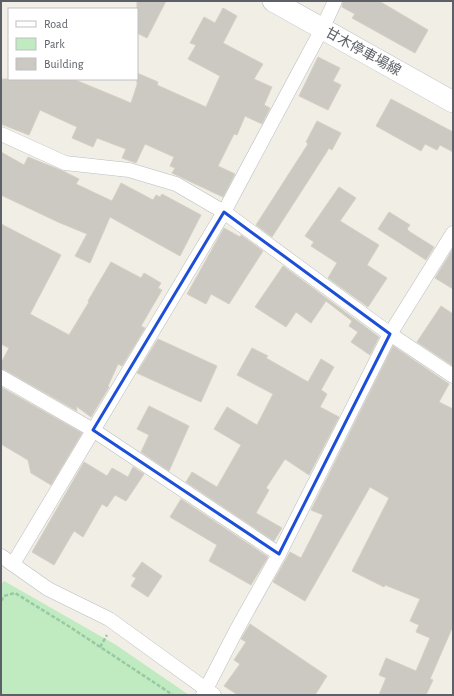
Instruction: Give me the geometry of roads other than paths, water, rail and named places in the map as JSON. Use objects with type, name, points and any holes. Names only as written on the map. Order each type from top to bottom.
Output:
[{"type":"main road","name":"甘木停車場線","points":[[273,1],[453,102]]},
{"type":"street","points":[[13,564],[224,212],[322,29],[335,1]]},
{"type":"street","points":[[1,134],[65,163],[129,170],[176,184],[224,212],[390,334],[453,376]]},
{"type":"street","points":[[1,556],[48,588],[109,619],[208,693],[236,631],[279,554],[390,334],[453,233]]},
{"type":"street","points":[[1,377],[93,430],[279,554]]}]
